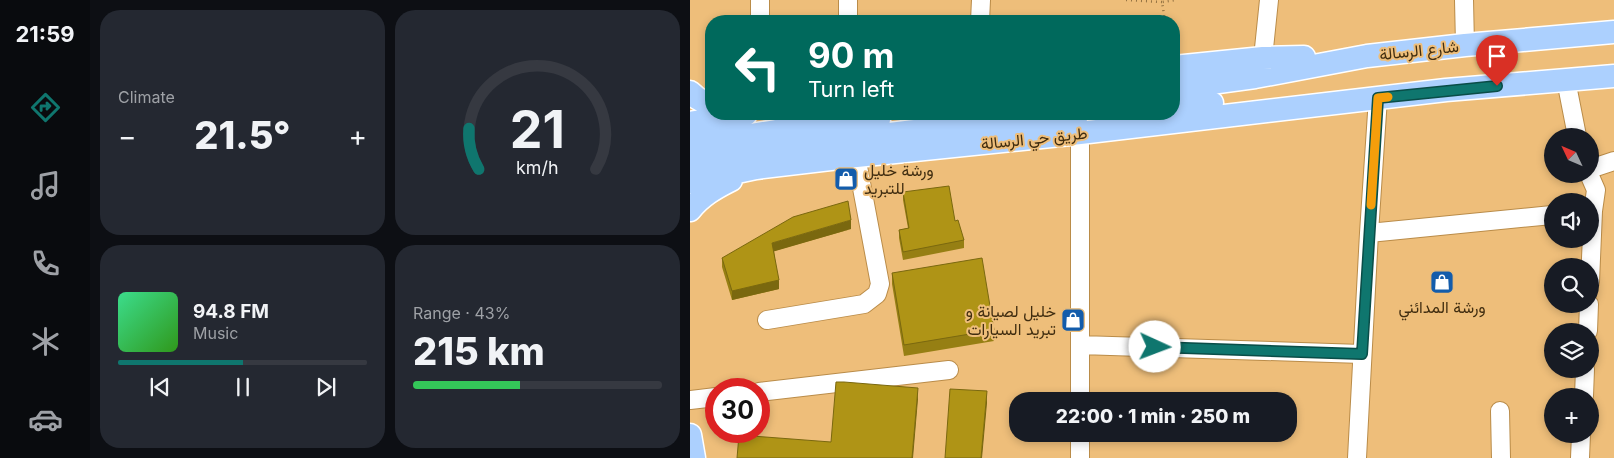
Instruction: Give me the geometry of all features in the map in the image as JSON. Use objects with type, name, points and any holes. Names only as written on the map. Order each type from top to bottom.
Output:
[{"type":"main road","name":"شارع الرسالة","points":[[1259,68],[1465,45],[1614,32]]},
{"type":"main road","points":[[1180,67],[1259,68]]},
{"type":"main road","points":[[1180,87],[1259,68]]},
{"type":"main road","name":"طريق حي الرسالة","points":[[1180,115],[1614,76]]},
{"type":"main road","points":[[690,92],[705,102]]},
{"type":"main road","name":"طريق حي الرسالة","points":[[1180,106],[1271,99],[1378,98]]},
{"type":"main road","points":[[690,123],[709,120]]},
{"type":"main road","points":[[690,145],[776,131],[879,120]]},
{"type":"main road","name":"طريق حي الرسالة","points":[[690,162],[747,152],[961,126],[1079,123],[1115,120]]},
{"type":"main road","name":"طريق حي الرسالة","points":[[690,182],[756,168],[856,156],[1079,123]]},
{"type":"main road","points":[[690,210],[712,190],[756,168]]},
{"type":"main road","points":[[690,435],[694,458]]},
{"type":"street","points":[[760,0],[760,15]]},
{"type":"street","points":[[848,0],[848,15]]},
{"type":"street","points":[[980,15],[981,0]]},
{"type":"street","points":[[1259,68],[1269,0]]},
{"type":"street","points":[[1464,0],[1465,45]]},
{"type":"street","points":[[1566,80],[1575,128]]},
{"type":"street","points":[[1357,458],[1368,234],[1378,98]]},
{"type":"street","points":[[1079,123],[1080,392]]},
{"type":"street","points":[[767,320],[864,304],[877,294],[880,284],[856,156]]},
{"type":"street","points":[[1599,166],[1614,161]]},
{"type":"street","points":[[1368,234],[1544,216]]},
{"type":"street","points":[[1080,345],[1362,354]]},
{"type":"street","points":[[770,391],[949,370]]},
{"type":"street","points":[[690,400],[705,398]]},
{"type":"street","points":[[1500,411],[1501,458]]},
{"type":"street","points":[[1080,442],[1080,458]]},
{"type":"street","points":[[1580,458],[1581,443]]},
{"type":"path","points":[[1126,0],[1162,2],[1176,0]]},
{"type":"path","points":[[1162,2],[1164,15]]},
{"type":"building","points":[[949,186],[955,221],[958,220],[964,240],[903,252],[899,230],[909,228],[903,192]]},
{"type":"building","points":[[848,201],[851,220],[772,243],[779,280],[732,291],[722,258],[793,217]]},
{"type":"building","points":[[982,258],[994,330],[904,345],[892,273]]},
{"type":"building","points":[[836,382],[918,388],[912,458],[737,458],[738,443],[770,443],[770,437],[831,442]]},
{"type":"building","points":[[950,389],[987,391],[981,458],[945,458]]},
{"type":"slow traffic","points":[[1371,205],[1378,98],[1388,97]]},
{"type":"place","name":"ورشة خليل للتبريد","points":[[846,179]]},
{"type":"place","name":"ورشة المدائني","points":[[1442,282]]},
{"type":"place","name":"خليل لصيانة و تبريد السيارات","points":[[1073,320]]},
{"type":"route","points":[[1155,347],[1362,354],[1378,98],[1497,86]]}]
